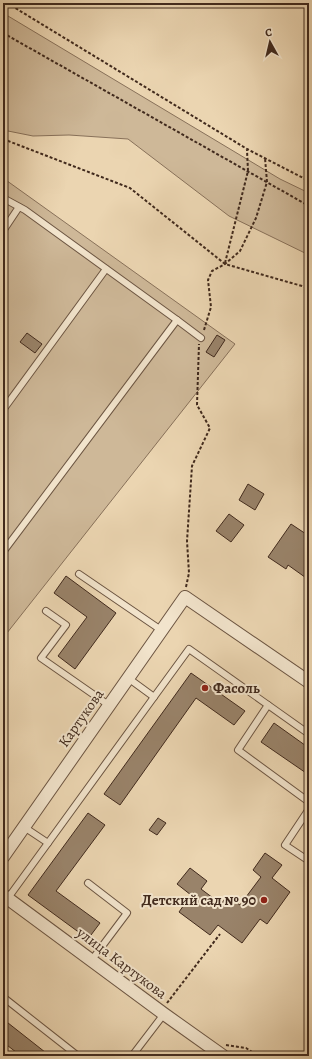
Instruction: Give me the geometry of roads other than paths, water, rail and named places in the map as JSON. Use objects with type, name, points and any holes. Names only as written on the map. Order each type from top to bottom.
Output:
[{"type":"street","name":"Картукова","points":[[3,857],[110,706],[185,596],[309,682]]},
{"type":"street","name":"улица Картукова","points":[[5,897],[162,1013],[223,1056]]},
{"type":"lane","points":[[3,198],[19,207],[201,338]]},
{"type":"lane","points":[[3,231],[19,207]]},
{"type":"lane","points":[[3,410],[106,269]]},
{"type":"lane","points":[[3,552],[177,320]]},
{"type":"lane","points":[[79,574],[161,630]]},
{"type":"lane","points":[[46,611],[66,625],[41,658],[110,706]]},
{"type":"lane","points":[[5,897],[48,843],[189,649],[309,734]]},
{"type":"lane","points":[[128,678],[154,697]]},
{"type":"lane","points":[[268,705],[238,750],[309,802]]},
{"type":"lane","points":[[309,809],[285,845],[309,861]]},
{"type":"lane","points":[[24,827],[48,843]]},
{"type":"lane","points":[[88,883],[127,913],[91,961]]},
{"type":"lane","points":[[3,997],[78,1056]]},
{"type":"lane","points":[[132,1056],[162,1013]]},
{"type":"place","name":"Фасоль","points":[[205,688]]},
{"type":"place","name":"Детский сад № 90","points":[[264,900]]}]
